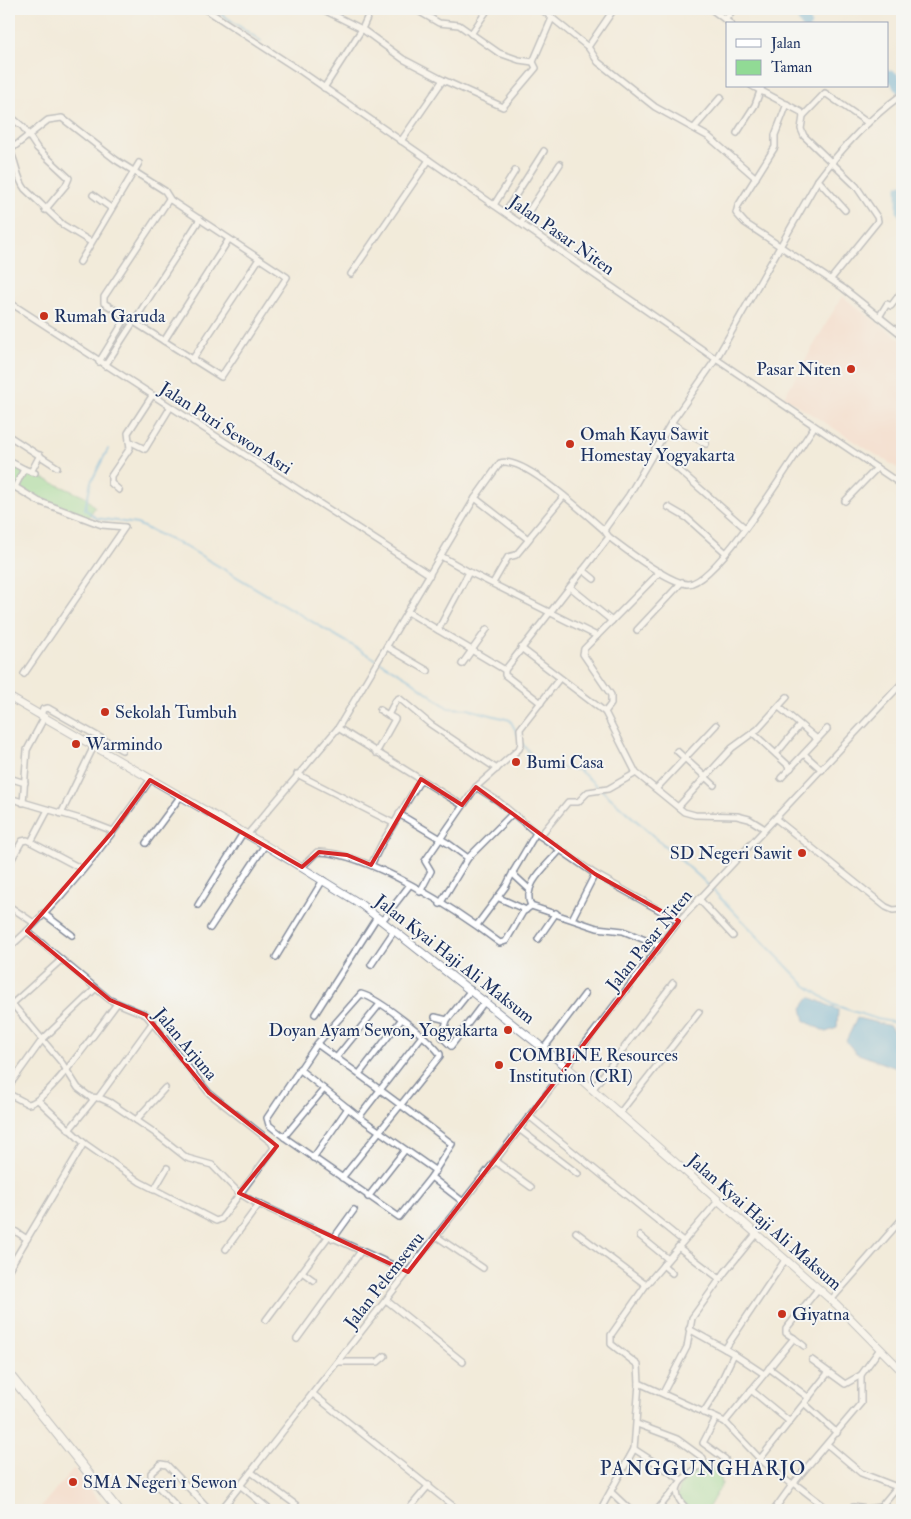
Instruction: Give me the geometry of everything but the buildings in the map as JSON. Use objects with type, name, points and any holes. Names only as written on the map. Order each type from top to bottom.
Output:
[{"type":"main road","points":[[9,1374],[118,1510]]},
{"type":"street","name":"Jalan Pasar Niten","points":[[206,9],[902,485]]},
{"type":"street","points":[[322,9],[362,29],[403,59],[443,80],[503,107],[536,68],[533,62],[552,18]]},
{"type":"street","points":[[324,88],[362,29],[371,9]]},
{"type":"street","points":[[414,9],[439,23],[459,25],[499,53],[519,60],[533,62]]},
{"type":"street","points":[[471,34],[488,9]]},
{"type":"street","points":[[541,9],[588,48],[598,62],[655,106],[723,147],[756,178]]},
{"type":"street","points":[[588,48],[614,9]]},
{"type":"street","points":[[711,9],[728,22]]},
{"type":"street","points":[[725,20],[734,9]]},
{"type":"street","points":[[401,141],[443,80]]},
{"type":"street","points":[[737,133],[759,98],[761,88],[803,116]]},
{"type":"street","points":[[831,280],[878,221],[874,210],[856,186],[801,132],[803,116],[825,93],[868,123]]},
{"type":"street","points":[[604,530],[629,495],[671,423],[716,359],[779,245],[818,180],[832,161],[868,123],[900,96]]},
{"type":"street","points":[[694,128],[721,97]]},
{"type":"street","points":[[787,104],[775,135],[775,147],[738,206],[736,213],[745,223],[831,280],[902,335]]},
{"type":"street","points":[[9,115],[18,122],[37,148],[68,178],[66,185],[46,210]]},
{"type":"street","points":[[91,242],[63,225],[20,183],[9,150],[27,134],[48,120],[62,118],[133,172],[165,191],[170,199],[288,278],[220,377],[106,306],[104,297],[166,200],[170,199]]},
{"type":"street","points":[[505,212],[544,151]]},
{"type":"street","points":[[351,274],[429,160]]},
{"type":"street","points":[[80,262],[139,163]]},
{"type":"street","points":[[521,223],[560,164]]},
{"type":"street","points":[[494,205],[515,171]]},
{"type":"street","points":[[818,180],[845,210]]},
{"type":"street","points":[[93,195],[111,208]]},
{"type":"street","points":[[102,364],[114,352],[200,220]]},
{"type":"street","points":[[164,341],[229,239]]},
{"type":"street","points":[[192,360],[259,259]]},
{"type":"street","points":[[879,316],[887,304],[891,306],[902,291]]},
{"type":"street","name":"Jalan Puri Sewon Asri","points":[[9,302],[430,575]]},
{"type":"street","points":[[102,364],[108,348],[126,318]]},
{"type":"street","points":[[118,332],[124,336]]},
{"type":"street","points":[[108,348],[114,352]]},
{"type":"street","points":[[119,490],[112,485],[110,480],[130,448],[128,433],[152,396]]},
{"type":"street","points":[[129,441],[145,449],[170,408]]},
{"type":"street","points":[[671,423],[706,444]]},
{"type":"street","points":[[198,906],[245,834],[338,728],[497,466],[503,462],[521,466],[564,496],[604,530],[609,537],[660,572],[682,582],[694,583],[702,578],[726,553],[814,426]]},
{"type":"street","points":[[9,436],[57,468]]},
{"type":"street","points":[[655,449],[745,528]]},
{"type":"street","points":[[9,461],[33,472],[40,455]]},
{"type":"street","points":[[845,501],[877,468]]},
{"type":"street","points":[[24,469],[12,487],[38,501],[102,525],[125,527],[24,674]]},
{"type":"street","points":[[493,583],[508,557],[516,555],[564,496]]},
{"type":"street","points":[[476,498],[526,538],[530,538]]},
{"type":"street","points":[[668,507],[687,518],[726,553]]},
{"type":"street","points":[[541,703],[505,675],[505,670],[609,537]]},
{"type":"street","points":[[441,556],[597,636]]},
{"type":"street","points":[[583,570],[594,579]]},
{"type":"street","points":[[438,630],[469,572]]},
{"type":"street","points":[[605,712],[610,704],[611,695],[584,654],[584,649],[660,572]]},
{"type":"street","points":[[638,630],[682,582]]},
{"type":"street","points":[[570,587],[612,621]]},
{"type":"street","points":[[408,612],[505,670]]},
{"type":"street","points":[[462,664],[487,629]]},
{"type":"street","points":[[387,647],[428,671]]},
{"type":"street","points":[[521,648],[559,679],[605,712],[636,773],[678,807],[692,815],[743,817],[766,829]]},
{"type":"street","points":[[420,892],[432,871],[425,861],[440,838],[476,787],[519,749],[521,744],[519,740],[520,729],[559,679]]},
{"type":"street","name":"Jalan Pasar Niten","points":[[567,1067],[678,921],[717,882],[902,683]]},
{"type":"street","name":"Jalan Kyai Haji Ali Maksum","points":[[9,697],[265,845],[323,880],[380,919],[567,1067],[831,1300],[902,1371]]},
{"type":"street","points":[[678,807],[735,745],[753,733],[787,698]]},
{"type":"street","points":[[388,715],[396,700],[401,699],[430,724],[497,769]]},
{"type":"street","points":[[778,707],[817,739]]},
{"type":"street","points":[[23,803],[27,750],[42,717],[43,709],[47,708],[76,723],[122,750]]},
{"type":"street","points":[[376,753],[395,719],[380,710]]},
{"type":"street","points":[[72,733],[76,723]]},
{"type":"street","points":[[776,754],[800,725]]},
{"type":"street","points":[[656,789],[716,726]]},
{"type":"street","points":[[338,728],[462,805]]},
{"type":"street","points":[[781,778],[827,729]]},
{"type":"street","points":[[753,733],[791,768]]},
{"type":"street","points":[[61,814],[94,746]]},
{"type":"street","points":[[677,752],[714,785]]},
{"type":"street","points":[[804,754],[822,770]]},
{"type":"street","points":[[477,926],[538,835],[567,803],[578,802],[588,792],[608,790],[636,773]]},
{"type":"street","points":[[297,774],[393,823]]},
{"type":"street","points":[[9,778],[25,783]]},
{"type":"street","points":[[371,865],[393,823],[421,779]]},
{"type":"street","points":[[9,948],[43,914],[82,869],[113,831],[150,780]]},
{"type":"street","points":[[476,787],[498,801],[538,835],[595,874],[678,921]]},
{"type":"street","points":[[146,844],[180,797]]},
{"type":"street","points":[[9,798],[113,831]]},
{"type":"street","points":[[31,842],[48,810]]},
{"type":"street","points":[[399,814],[440,838],[468,858]]},
{"type":"street","points":[[440,904],[468,858],[512,814]]},
{"type":"street","points":[[776,819],[887,908],[902,910]]},
{"type":"street","points":[[9,864],[22,842],[31,842],[82,869]]},
{"type":"street","points":[[210,928],[265,845]]},
{"type":"street","points":[[302,868],[313,854],[319,852],[347,855],[371,865],[420,892],[503,943],[529,908],[529,889],[560,850]]},
{"type":"street","points":[[513,872],[529,889]]},
{"type":"street","points":[[572,919],[595,874]]},
{"type":"street","points":[[276,957],[323,880]]},
{"type":"street","points":[[315,1014],[380,919],[409,886]]},
{"type":"street","points":[[497,897],[529,908],[556,913],[597,928],[623,931],[660,946]]},
{"type":"street","points":[[699,899],[733,936]]},
{"type":"street","points":[[9,906],[34,923]]},
{"type":"street","points":[[538,939],[556,913]]},
{"type":"street","points":[[43,914],[72,935]]},
{"type":"street","name":"Jalan Arjuna","points":[[27,931],[95,989],[116,1004],[140,1011],[153,1022],[169,1041],[180,1060],[209,1093],[274,1144],[272,1152],[239,1193]]},
{"type":"street","points":[[371,965],[394,931]]},
{"type":"street","points":[[61,960],[10,1002],[66,1069],[78,1088],[96,1098],[107,1101],[187,1158],[212,1165],[239,1193],[331,1238],[408,1272]]},
{"type":"street","points":[[592,1090],[673,983]]},
{"type":"street","points":[[9,1086],[42,1040],[95,989]]},
{"type":"street","points":[[471,990],[447,1020],[442,1037],[451,1046],[485,1001]]},
{"type":"street","points":[[317,1044],[380,1089],[400,1104],[452,1144],[432,1177],[399,1217],[368,1197],[284,1137],[269,1125],[267,1118],[317,1044],[359,995],[363,994],[380,1004],[422,1036],[440,1056],[400,1104],[378,1131],[342,1178]]},
{"type":"street","points":[[544,1048],[585,994]]},
{"type":"street","points":[[9,1094],[28,1104],[38,1101],[66,1069],[116,1004]]},
{"type":"street","points":[[336,1058],[380,1004]]},
{"type":"street","points":[[619,1114],[698,1012]]},
{"type":"street","points":[[435,1017],[447,1020]]},
{"type":"street","points":[[359,1074],[401,1020]]},
{"type":"street","points":[[69,1130],[96,1098],[153,1022]]},
{"type":"street","points":[[359,1116],[422,1036]]},
{"type":"street","name":"Jalan Pelemsewu","points":[[221,1510],[462,1201],[496,1161],[567,1067]]},
{"type":"street","points":[[299,1069],[378,1131],[436,1171]]},
{"type":"street","points":[[136,1120],[165,1088]]},
{"type":"street","points":[[284,1137],[324,1089]]},
{"type":"street","points":[[38,1101],[84,1143],[154,1190],[216,1221],[221,1219],[239,1193]]},
{"type":"street","points":[[313,1158],[348,1108]]},
{"type":"street","points":[[529,1116],[683,1241]]},
{"type":"street","points":[[519,1129],[578,1174]]},
{"type":"street","points":[[9,1269],[84,1143]]},
{"type":"street","points":[[368,1197],[405,1150]]},
{"type":"street","points":[[496,1161],[531,1187]]},
{"type":"street","points":[[154,1190],[167,1168]]},
{"type":"street","points":[[432,1177],[462,1201]]},
{"type":"street","points":[[602,1510],[603,1504],[634,1449],[637,1424],[639,1382],[636,1362],[611,1344],[611,1335],[646,1285],[719,1200]]},
{"type":"street","points":[[226,1249],[260,1204]]},
{"type":"street","points":[[266,1320],[302,1272],[354,1210]]},
{"type":"street","points":[[831,1300],[902,1219]]},
{"type":"street","points":[[9,1227],[27,1239]]},
{"type":"street","points":[[576,1232],[646,1285]]},
{"type":"street","points":[[662,1393],[687,1347],[692,1318],[756,1234]]},
{"type":"street","points":[[436,1236],[484,1268]]},
{"type":"street","points":[[640,1236],[668,1259]]},
{"type":"street","points":[[678,1247],[720,1279]]},
{"type":"street","points":[[298,1339],[361,1250]]},
{"type":"street","points":[[725,1349],[785,1260]]},
{"type":"street","points":[[663,1265],[672,1272]]},
{"type":"street","points":[[302,1272],[313,1280]]},
{"type":"street","points":[[804,1346],[786,1333],[786,1329],[818,1289]]},
{"type":"street","points":[[386,1300],[463,1362]]},
{"type":"street","points":[[689,1329],[734,1354],[764,1374]]},
{"type":"street","points":[[725,1422],[794,1338]]},
{"type":"street","points":[[812,1360],[845,1384],[861,1375],[880,1349]]},
{"type":"street","points":[[702,1413],[716,1392],[734,1354]]},
{"type":"street","points":[[338,1362],[378,1362],[385,1356]]},
{"type":"street","points":[[769,1368],[809,1398]]},
{"type":"street","points":[[760,1459],[805,1404],[828,1372]]},
{"type":"street","points":[[774,1510],[793,1484],[828,1445],[861,1403],[861,1375]]},
{"type":"street","points":[[639,1382],[702,1413],[725,1422],[760,1459],[829,1510]]},
{"type":"street","points":[[751,1390],[790,1422]]},
{"type":"street","points":[[313,1394],[458,1510]]},
{"type":"street","points":[[805,1404],[837,1433]]},
{"type":"street","points":[[716,1418],[703,1443],[725,1459]]},
{"type":"street","points":[[637,1424],[667,1434],[704,1458],[704,1462],[680,1482],[657,1510]]},
{"type":"street","points":[[828,1445],[861,1473],[897,1487]]},
{"type":"street","points":[[634,1449],[680,1482]]},
{"type":"street","points":[[180,1510],[151,1479],[151,1473],[161,1464],[167,1465],[210,1510]]},
{"type":"street","points":[[251,1472],[296,1505]]},
{"type":"street","points":[[847,1510],[853,1507],[879,1509],[902,1481]]},
{"type":"street","points":[[680,1482],[678,1499],[689,1510]]},
{"type":"street","points":[[408,1510],[429,1485]]},
{"type":"street","points":[[240,1486],[270,1510]]},
{"type":"street","points":[[611,1492],[630,1510]]},
{"type":"street","points":[[226,1504],[234,1510]]},
{"type":"highlighted area","points":[[421,779],[462,805],[476,787],[595,874],[679,921],[408,1272],[239,1193],[277,1146],[209,1093],[146,1015],[110,1000],[27,931],[113,831],[150,780],[302,867],[319,852],[347,855],[371,865]]},
{"type":"shaded area","name":"Pasar Niten","points":[[842,296],[902,341],[902,471],[784,397]]},
{"type":"shaded area","name":"SMA Negeri 1 Sewon","points":[[74,1469],[106,1510],[38,1510],[50,1496]]},
{"type":"green space","points":[[9,463],[85,497],[95,507],[88,518],[39,499],[16,485],[9,485]]},
{"type":"green space","points":[[704,1464],[720,1472],[722,1484],[707,1510],[684,1510],[676,1500],[681,1484]]},
{"type":"water","points":[[810,997],[838,1010],[837,1028],[826,1032],[805,1021],[802,1008]]},
{"type":"water","points":[[857,1018],[890,1026],[899,1040],[902,1040],[902,1070],[856,1053],[846,1041]]},
{"type":"waterway","points":[[214,9],[261,41]]},
{"type":"waterway","points":[[797,9],[805,22]]},
{"type":"waterway","points":[[888,75],[893,77],[902,90]]},
{"type":"waterway","points":[[902,189],[902,211]]},
{"type":"waterway","points":[[108,449],[91,482],[85,509],[96,518],[137,524],[188,548],[409,679],[448,708],[468,709],[510,720],[519,737]]},
{"type":"waterway","points":[[522,743],[540,766],[579,770],[701,878],[804,984],[834,1005],[877,1019],[902,1024]]},
{"type":"place","name":"Rumah Garuda","points":[[44,316]]},
{"type":"place","name":"Pasar Niten","points":[[851,369]]},
{"type":"place","name":"Omah Kayu Sawit Homestay Yogyakarta","points":[[570,444]]},
{"type":"place","name":"Sekolah Tumbuh","points":[[105,712]]},
{"type":"place","name":"Warmindo","points":[[76,744]]},
{"type":"place","name":"Bumi Casa","points":[[516,762]]},
{"type":"place","name":"SD Negeri Sawit","points":[[802,853]]},
{"type":"place","name":"Doyan Ayam Sewon, Yogyakarta","points":[[508,1030]]},
{"type":"place","name":"COMBINE Resources Institution (CRI)","points":[[499,1065]]},
{"type":"place","name":"Giyatna","points":[[782,1314]]},
{"type":"place","name":"SMA Negeri 1 Sewon","points":[[73,1482]]},
{"type":"district","name":"PANGGUNGHARJO","points":[[703,1468]]}]
